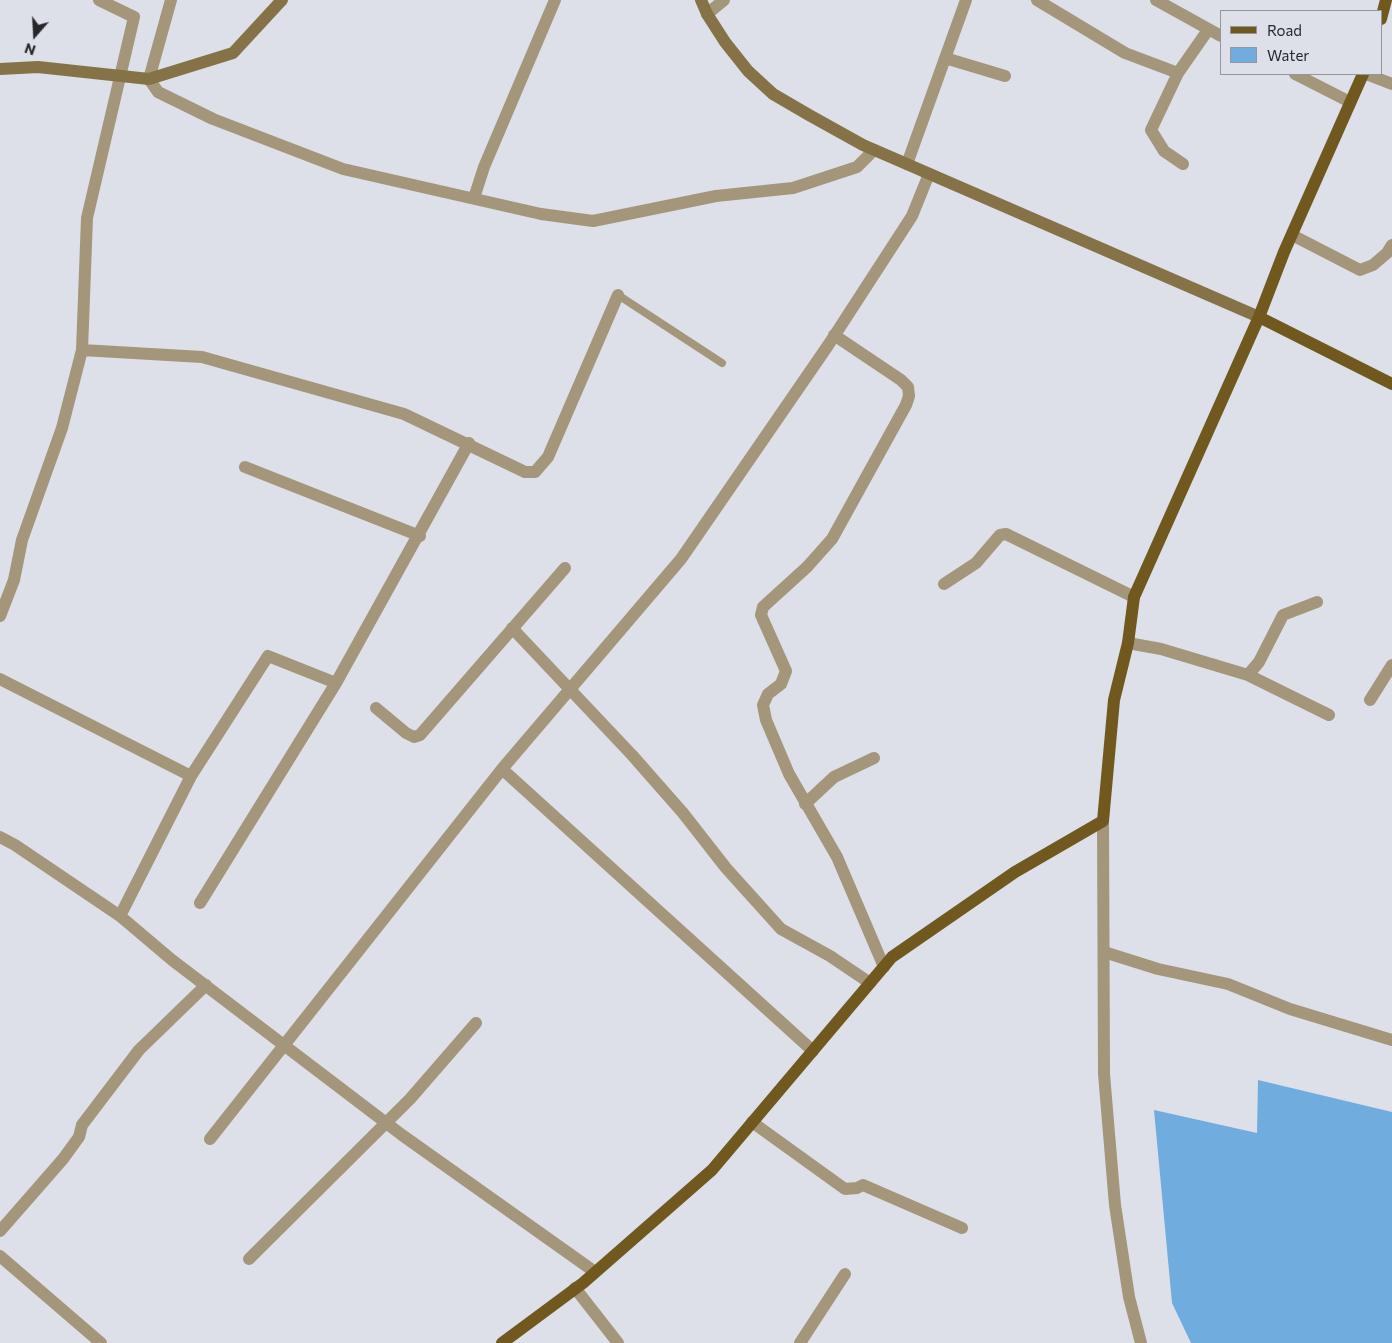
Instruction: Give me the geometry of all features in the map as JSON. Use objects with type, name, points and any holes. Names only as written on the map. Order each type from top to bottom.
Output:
[{"type":"main road","points":[[0,69],[38,67],[149,79],[233,52],[282,0]]},
{"type":"main road","points":[[701,0],[724,42],[748,71],[773,94],[874,150],[1259,317],[1392,384]]},
{"type":"main road","points":[[1382,15],[1386,0]]},
{"type":"main road","points":[[502,1343],[575,1288],[712,1170],[892,957],[1016,872],[1103,821],[1114,700],[1128,643],[1134,597],[1259,317],[1292,234],[1364,75]]},
{"type":"street","points":[[0,616],[14,580],[22,540],[62,428],[82,350],[88,218],[134,17],[123,5],[99,0]]},
{"type":"street","points":[[171,0],[149,79],[158,92],[213,119],[343,169],[541,214],[594,221],[716,196],[793,188],[857,167],[874,150]]},
{"type":"street","points":[[474,198],[484,167],[555,0]]},
{"type":"street","points":[[707,14],[724,0]]},
{"type":"street","points":[[907,164],[966,0]]},
{"type":"street","points":[[1037,0],[1125,53],[1178,73]]},
{"type":"street","points":[[1156,0],[1220,36]]},
{"type":"street","points":[[1183,164],[1164,151],[1151,130],[1178,73],[1208,30]]},
{"type":"street","points":[[945,58],[1005,76]]},
{"type":"street","points":[[1297,75],[1350,102]]},
{"type":"street","points":[[1367,75],[1392,84]]},
{"type":"street","points":[[210,1139],[502,769],[681,558],[834,335],[912,216],[929,174]]},
{"type":"street","points":[[1292,234],[1360,270],[1373,265],[1387,253],[1392,245]]},
{"type":"street","points":[[82,350],[202,357],[404,414],[469,443],[525,472],[535,472],[542,466],[618,295]]},
{"type":"street","points":[[834,335],[901,380],[908,387],[909,396],[906,405],[832,539],[807,567],[763,607],[761,616],[786,671],[781,684],[768,694],[763,705],[766,720],[789,774],[805,804],[821,826],[837,857],[884,967]]},
{"type":"street","points":[[200,903],[336,683],[420,536],[469,443]]},
{"type":"street","points":[[245,467],[420,536]]},
{"type":"street","points":[[944,584],[976,563],[1000,535],[1006,534],[1134,597]]},
{"type":"street","points":[[376,708],[406,733],[414,737],[420,735],[565,568]]},
{"type":"street","points":[[1248,675],[1259,662],[1283,615],[1317,602]]},
{"type":"street","points":[[512,628],[683,813],[715,855],[781,929],[830,956],[870,983]]},
{"type":"street","points":[[1128,643],[1161,649],[1248,675],[1329,715]]},
{"type":"street","points":[[120,916],[191,776],[268,656],[336,683]]},
{"type":"street","points":[[1370,700],[1392,665]]},
{"type":"street","points":[[0,679],[191,776]]},
{"type":"street","points":[[805,804],[834,778],[874,758]]},
{"type":"street","points":[[502,769],[813,1051]]},
{"type":"street","points":[[1103,821],[1104,1074],[1115,1205],[1129,1297],[1141,1343]]},
{"type":"street","points":[[0,837],[16,845],[120,916],[206,986],[386,1123],[594,1272]]},
{"type":"street","points":[[1104,952],[1158,969],[1228,984],[1290,1009],[1392,1040]]},
{"type":"street","points":[[0,1231],[63,1159],[79,1137],[82,1125],[138,1050],[206,986]]},
{"type":"street","points":[[249,1259],[410,1099],[476,1022]]},
{"type":"street","points":[[752,1122],[844,1189],[857,1188],[863,1185],[962,1228]]},
{"type":"street","points":[[0,1256],[101,1343]]},
{"type":"street","points":[[800,1343],[845,1274]]},
{"type":"street","points":[[575,1288],[618,1343]]},
{"type":"lane","points":[[618,295],[722,363]]},
{"type":"water","points":[[1258,1080],[1392,1112],[1392,1343],[1191,1343],[1172,1303],[1154,1110],[1257,1133]]}]
